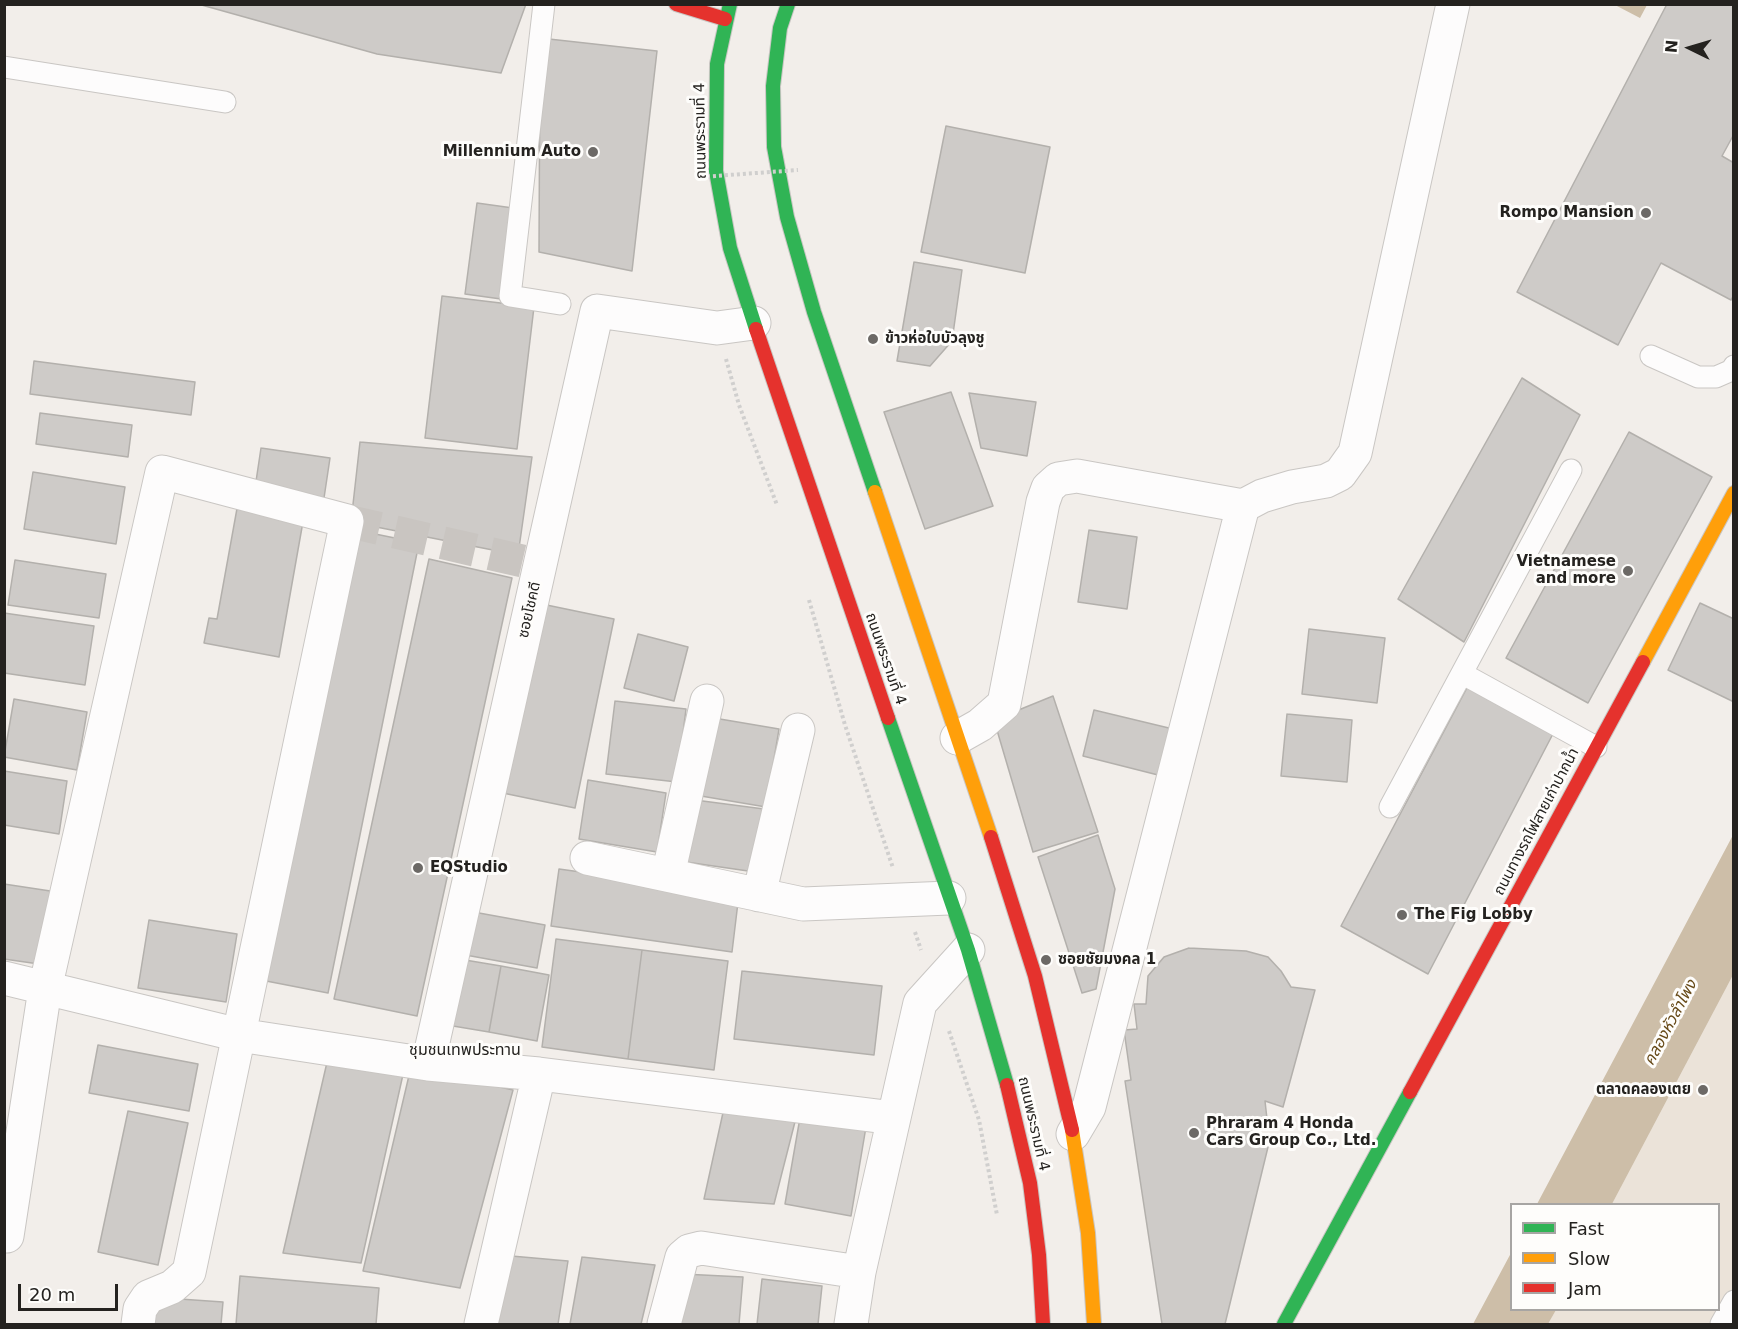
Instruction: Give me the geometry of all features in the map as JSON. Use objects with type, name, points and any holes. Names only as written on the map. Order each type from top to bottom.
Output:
[{"type":"main road","points":[[676,4],[725,20]]},
{"type":"main road","name":"ถนนพระรามที่ 4","points":[[730,4],[717,64],[715,120],[716,171],[730,248],[753,323],[968,950],[1014,1111],[1030,1183],[1040,1255],[1043,1324]]},
{"type":"main road","points":[[788,4],[780,28],[773,86],[774,147],[787,217],[814,312],[1010,892],[1038,987],[1073,1134],[1088,1233],[1094,1324]]},
{"type":"main road","name":"ถนนทางรถไฟสายเก่าปากน้ำ","points":[[1284,1324],[1734,493]]},
{"type":"street","points":[[957,738],[980,725],[1004,704],[1043,502],[1048,488],[1058,478],[1077,476],[1243,506],[1262,496],[1292,487],[1326,481],[1340,474],[1355,453],[1453,4]]},
{"type":"street","name":"ซอยโชคดี","points":[[428,1064],[597,311],[717,328],[753,323]]},
{"type":"street","points":[[7,1236],[45,989],[162,472],[347,521],[189,1272],[172,1287],[148,1297],[140,1309],[138,1324]]},
{"type":"street","points":[[1073,1134],[1089,1107],[1243,506]]},
{"type":"street","points":[[668,875],[707,701]]},
{"type":"street","points":[[759,895],[798,730]]},
{"type":"street","points":[[587,858],[803,904],[949,898]]},
{"type":"street","points":[[851,1324],[859,1272],[920,1003],[968,950]]},
{"type":"street","points":[[4,978],[239,1035],[428,1064],[539,1074],[894,1118]]},
{"type":"street","points":[[481,1324],[539,1074]]},
{"type":"street","points":[[664,1324],[682,1257],[689,1251],[701,1248],[859,1272]]},
{"type":"lane","points":[[544,4],[510,296],[560,304]]},
{"type":"lane","points":[[4,67],[225,102]]},
{"type":"lane","points":[[1651,356],[1698,377],[1716,377],[1732,370],[1734,366]]},
{"type":"lane","points":[[1390,807],[1571,470]]},
{"type":"lane","points":[[1465,670],[1598,743]]},
{"type":"lane","points":[[1721,1324],[1734,1301]]},
{"type":"path","points":[[701,177],[798,170]]},
{"type":"shaded area","name":"ตลาดคลองเตย","points":[[1733,975],[1733,1324],[1548,1324],[1555,1311],[1720,1311],[1720,1203],[1613,1203]]},
{"type":"water","points":[[1615,5],[1647,5],[1640,18]]},
{"type":"water","name":"คลองหัวลำโพง","points":[[1733,835],[1733,975],[1613,1203],[1538,1203]]},
{"type":"water","points":[[1510,1255],[1510,1311],[1555,1311],[1548,1324],[1473,1324]]},
{"type":"building","points":[[198,4],[526,4],[501,73],[377,54]]},
{"type":"building","name":"Rompo Mansion","points":[[1667,4],[1734,4],[1734,134],[1722,156],[1734,163],[1734,295],[1731,300],[1661,263],[1618,345],[1517,292]]},
{"type":"building","name":"Millennium Auto","points":[[540,38],[657,51],[632,271],[539,252]]},
{"type":"building","points":[[946,126],[1050,147],[1025,273],[921,252]]},
{"type":"building","points":[[477,203],[513,208],[501,299],[465,294]]},
{"type":"building","points":[[914,262],[962,270],[952,341],[930,366],[897,361]]},
{"type":"building","points":[[442,296],[534,307],[517,449],[425,438]]},
{"type":"building","points":[[34,361],[195,382],[191,415],[30,394]]},
{"type":"building","points":[[1522,378],[1580,415],[1464,642],[1398,599]]},
{"type":"building","points":[[951,392],[993,506],[925,529],[884,412]]},
{"type":"building","points":[[969,393],[1036,402],[1027,456],[981,448]]},
{"type":"building","points":[[40,413],[132,425],[128,457],[36,444]]},
{"type":"building","points":[[1629,432],[1712,477],[1588,703],[1506,658]]},
{"type":"building","points":[[360,442],[532,457],[518,555],[351,522]]},
{"type":"building","points":[[261,448],[330,458],[324,498],[255,488]]},
{"type":"building","points":[[33,472],[125,487],[116,544],[24,529]]},
{"type":"building","points":[[238,503],[304,516],[279,657],[204,643],[209,618],[217,619]]},
{"type":"building","points":[[351,529],[419,543],[328,993],[261,980]]},
{"type":"building","points":[[1089,530],[1137,537],[1127,609],[1078,602]]},
{"type":"building","points":[[429,559],[512,578],[417,1016],[334,999]]},
{"type":"building","points":[[15,560],[106,574],[99,618],[8,605]]},
{"type":"building","points":[[537,603],[614,619],[575,808],[498,792]]},
{"type":"building","points":[[1700,603],[1734,619],[1734,702],[1668,670]]},
{"type":"building","points":[[4,613],[94,626],[85,685],[4,673]]},
{"type":"building","points":[[1309,629],[1385,638],[1377,703],[1302,694]]},
{"type":"building","points":[[638,634],[688,647],[674,701],[624,688]]},
{"type":"building","points":[[1470,682],[1556,728],[1428,974],[1341,926]]},
{"type":"building","points":[[1053,696],[1098,832],[1033,852],[994,720]]},
{"type":"building","points":[[14,699],[87,712],[77,770],[4,757]]},
{"type":"building","points":[[615,701],[686,709],[677,782],[606,774]]},
{"type":"building","points":[[1094,710],[1173,729],[1162,776],[1083,756]]},
{"type":"building","points":[[1287,714],[1352,720],[1347,782],[1281,776]]},
{"type":"building","points":[[714,718],[779,729],[766,807],[701,796]]},
{"type":"building","points":[[4,771],[67,781],[59,834],[4,825]]},
{"type":"building","points":[[588,780],[666,793],[657,852],[579,839]]},
{"type":"building","points":[[695,800],[764,809],[755,872],[686,862]]},
{"type":"building","points":[[1098,835],[1115,889],[1096,989],[1082,993],[1038,857]]},
{"type":"building","points":[[559,869],[739,894],[732,952],[551,926]]},
{"type":"building","points":[[4,884],[57,892],[46,965],[4,959]]},
{"type":"building","points":[[468,911],[545,925],[537,968],[460,954]]},
{"type":"building","points":[[149,920],[237,934],[226,1002],[138,988]]},
{"type":"building","points":[[556,939],[642,950],[628,1059],[542,1047]]},
{"type":"building","name":"Phraram 4 Honda Cars Group Co., Ltd.","points":[[1189,948],[1246,951],[1268,957],[1291,987],[1315,990],[1283,1107],[1265,1101],[1267,1119],[1256,1123],[1255,1144],[1268,1147],[1225,1324],[1162,1324],[1125,1081],[1131,1080],[1124,1030],[1137,1029],[1134,1004],[1146,1004],[1148,976],[1164,957]]},
{"type":"building","points":[[642,950],[728,961],[714,1070],[628,1059]]},
{"type":"building","points":[[453,958],[501,966],[489,1032],[441,1024]]},
{"type":"building","points":[[501,966],[549,975],[537,1041],[489,1032]]},
{"type":"building","points":[[742,971],[882,986],[874,1055],[734,1039]]},
{"type":"building","points":[[98,1045],[198,1064],[189,1111],[89,1093]]},
{"type":"building","points":[[328,1058],[404,1070],[361,1263],[283,1253]]},
{"type":"building","points":[[411,1067],[513,1090],[460,1288],[363,1271]]},
{"type":"building","points":[[726,1099],[798,1110],[774,1204],[704,1199]]},
{"type":"building","points":[[128,1111],[188,1123],[158,1265],[98,1252]]},
{"type":"building","points":[[801,1112],[867,1121],[851,1216],[785,1204]]},
{"type":"building","points":[[500,1255],[568,1261],[558,1324],[486,1324]]},
{"type":"building","points":[[582,1257],[655,1265],[641,1324],[570,1324]]},
{"type":"building","points":[[683,1274],[743,1277],[739,1324],[672,1324]]},
{"type":"building","points":[[240,1276],[379,1288],[376,1324],[236,1324]]},
{"type":"building","points":[[762,1279],[822,1286],[818,1324],[757,1324]]},
{"type":"building","points":[[151,1297],[223,1302],[221,1324],[148,1324]]},
{"type":"tunnel","points":[[347,521],[540,565]]},
{"type":"traffic: fast","points":[[730,4],[717,64],[716,171],[730,248],[756,329]]},
{"type":"traffic: fast","points":[[788,4],[780,28],[773,86],[774,147],[787,217],[814,312],[875,492]]},
{"type":"traffic: fast","points":[[888,718],[968,950],[1007,1085]]},
{"type":"traffic: fast","points":[[1284,1324],[1410,1092]]},
{"type":"traffic: slow","points":[[875,492],[991,837]]},
{"type":"traffic: slow","points":[[1643,662],[1734,493]]},
{"type":"traffic: slow","points":[[1072,1130],[1088,1233],[1094,1324]]},
{"type":"traffic: jam","points":[[676,4],[725,19]]},
{"type":"traffic: jam","points":[[756,329],[888,718]]},
{"type":"traffic: jam","points":[[1410,1092],[1643,662]]},
{"type":"traffic: jam","points":[[991,837],[1035,976],[1072,1130]]},
{"type":"traffic: jam","points":[[1007,1085],[1030,1183],[1039,1255],[1043,1324]]},
{"type":"place","name":"Millennium Auto","points":[[593,152]]},
{"type":"place","name":"Rompo Mansion","points":[[1646,213]]},
{"type":"place","name":"ข้าวห่อใบบัวลุงชู","points":[[873,339]]},
{"type":"place","name":"Vietnamese and more","points":[[1628,571]]},
{"type":"place","name":"EQStudio","points":[[418,868]]},
{"type":"place","name":"The Fig Lobby","points":[[1402,915]]},
{"type":"place","name":"ซอยชัยมงคล 1","points":[[1046,960]]},
{"type":"place","name":"ตลาดคลองเตย","points":[[1703,1090]]},
{"type":"place","name":"Phraram 4 Honda Cars Group Co., Ltd.","points":[[1194,1133]]},
{"type":"district","name":"ชุมชนเทพประทาน","points":[[465,1051]]}]
